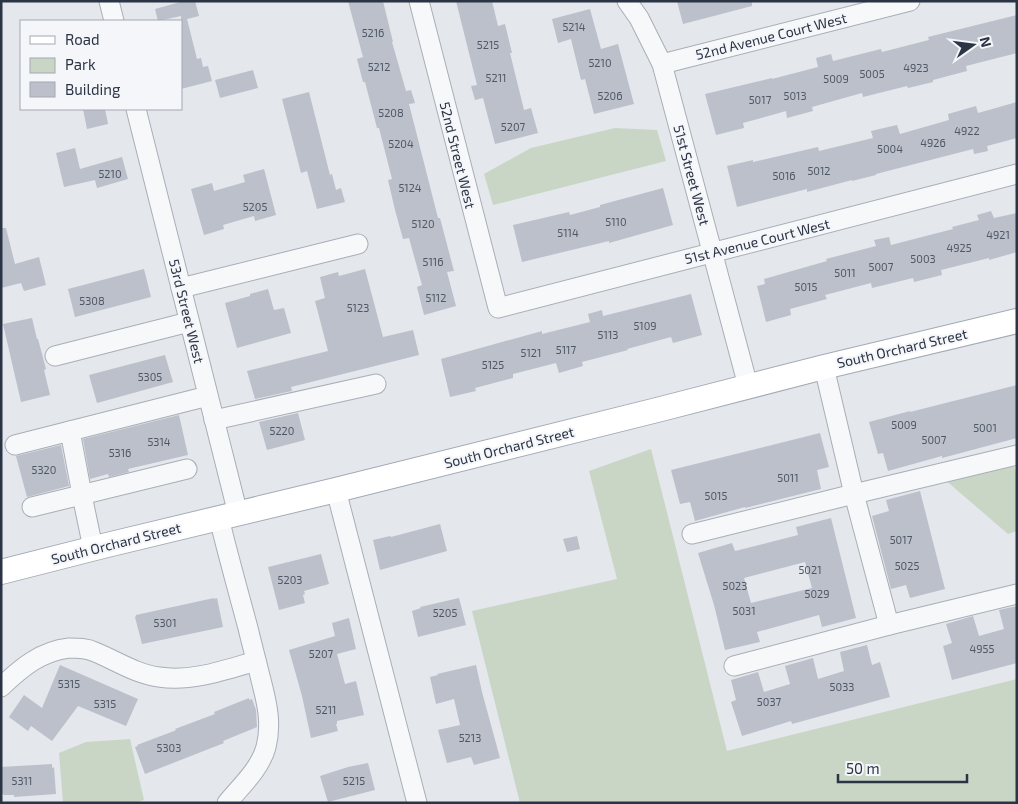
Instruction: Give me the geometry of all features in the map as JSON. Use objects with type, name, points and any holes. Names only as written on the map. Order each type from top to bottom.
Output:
[{"type":"main road","name":"South Orchard Street","points":[[1,572],[662,409],[824,366],[1017,322]]},
{"type":"street","points":[[109,1],[114,20]]},
{"type":"street","name":"52nd Street West","points":[[419,1],[498,308]]},
{"type":"street","name":"51st Street West","points":[[627,1],[639,18],[662,64],[748,386]]},
{"type":"street","name":"52nd Avenue Court West","points":[[662,64],[910,1]]},
{"type":"street","name":"53rd Street West","points":[[136,110],[214,420],[228,516],[256,661],[270,722],[266,749],[259,762],[227,803]]},
{"type":"street","name":"51st Avenue Court West","points":[[498,308],[1017,174]]},
{"type":"street","points":[[181,288],[358,244]]},
{"type":"street","points":[[55,356],[189,322]]},
{"type":"street","points":[[824,366],[854,494],[889,625]]},
{"type":"street","points":[[214,420],[376,384]]},
{"type":"street","points":[[15,445],[208,396]]},
{"type":"street","points":[[70,431],[93,548]]},
{"type":"street","points":[[692,534],[1017,455]]},
{"type":"street","points":[[32,507],[187,469]]},
{"type":"street","points":[[336,490],[417,803]]},
{"type":"street","points":[[734,666],[889,625],[1017,594]]},
{"type":"street","points":[[1,687],[17,672],[38,657],[48,652],[63,649],[78,648],[93,651],[144,674],[162,678],[200,676],[256,661]]},
{"type":"green space","points":[[615,128],[657,130],[666,161],[493,205],[484,174],[531,148]]},
{"type":"green space","points":[[651,449],[727,751],[1017,679],[1017,803],[520,803],[472,611],[617,579],[589,471]]},
{"type":"green space","points":[[1013,461],[1017,477],[1017,531],[1008,534],[943,478]]},
{"type":"green space","points":[[130,739],[144,800],[133,803],[63,803],[59,753],[86,742]]},
{"type":"building","points":[[184,1],[195,1],[199,16],[187,19],[197,59],[201,58],[203,67],[208,66],[212,81],[182,89],[181,16],[158,20],[155,9]]},
{"type":"building","points":[[348,1],[383,1],[406,91],[411,90],[415,103],[409,104],[438,218],[440,218],[454,271],[447,272],[456,306],[424,315],[417,287],[422,285],[409,238],[403,239],[395,210],[388,180],[392,179],[379,128],[377,128],[357,59],[363,57]]},
{"type":"building","points":[[456,1],[492,1],[498,26],[505,24],[524,110],[531,108],[538,133],[495,144],[483,98],[475,100],[471,86],[477,85]]},
{"type":"building","points":[[677,1],[752,1],[752,6],[683,24]]},
{"type":"building","points":[[590,9],[601,49],[618,44],[634,104],[594,114],[585,79],[581,80],[571,39],[558,43],[552,19]]},
{"type":"building","points":[[1017,15],[1017,53],[966,66],[967,71],[933,80],[933,82],[908,88],[907,86],[863,97],[862,93],[812,107],[813,111],[787,118],[786,111],[743,123],[744,128],[716,135],[705,94],[818,67],[816,58],[831,54],[833,61],[881,49],[882,52],[929,40],[928,37]]},
{"type":"building","points":[[253,70],[258,88],[220,98],[215,80]]},
{"type":"building","points":[[309,92],[330,175],[332,174],[336,190],[341,188],[345,202],[317,209],[307,171],[301,173],[282,99]]},
{"type":"building","points":[[1017,102],[1017,138],[987,146],[988,151],[974,154],[973,149],[852,181],[807,192],[807,189],[737,207],[727,166],[818,147],[819,151],[873,138],[871,131],[897,125],[900,134],[949,120],[948,114],[976,106],[978,113]]},
{"type":"building","points":[[83,110],[105,110],[108,124],[87,129]]},
{"type":"building","points":[[75,148],[80,169],[122,157],[128,179],[97,188],[95,180],[64,187],[56,153]]},
{"type":"building","points":[[264,169],[276,215],[255,221],[254,216],[223,225],[224,229],[204,235],[191,189],[212,183],[214,191],[245,182],[243,175]]},
{"type":"building","points":[[663,188],[673,225],[609,243],[609,241],[522,262],[513,225],[569,212],[570,215]]},
{"type":"building","points":[[991,211],[994,218],[1017,213],[1017,252],[941,270],[942,275],[914,282],[913,278],[872,288],[871,283],[825,295],[827,299],[790,309],[791,315],[766,322],[757,286],[765,284],[764,279],[827,261],[826,259],[876,246],[874,240],[889,237],[891,245],[953,229],[952,227],[979,220],[977,215]]},
{"type":"building","points":[[1,228],[6,228],[15,264],[39,257],[46,285],[24,291],[21,283],[1,288]]},
{"type":"building","points":[[144,269],[151,297],[75,317],[68,289]]},
{"type":"building","points":[[365,269],[383,337],[413,330],[419,355],[291,387],[292,391],[255,399],[247,371],[328,351],[315,301],[325,298],[320,277],[338,272],[339,276]]},
{"type":"building","points":[[268,289],[274,310],[284,308],[291,333],[237,348],[225,303]]},
{"type":"building","points":[[691,294],[702,335],[673,343],[671,337],[582,362],[583,366],[559,373],[556,363],[513,374],[513,378],[475,388],[476,391],[450,397],[441,359],[542,331],[542,334],[590,322],[588,314],[602,310],[603,316]]},
{"type":"building","points":[[32,318],[46,369],[44,370],[50,395],[21,402],[3,324]]},
{"type":"building","points":[[165,355],[173,382],[97,403],[89,375]]},
{"type":"building","points":[[1017,385],[1017,438],[888,471],[883,453],[878,454],[869,422]]},
{"type":"building","points":[[298,413],[305,440],[267,450],[259,422]]},
{"type":"building","points":[[179,415],[188,455],[128,469],[129,472],[109,477],[108,474],[90,479],[83,439]]},
{"type":"building","points":[[820,433],[829,467],[817,470],[821,489],[695,521],[690,502],[680,504],[671,470]]},
{"type":"building","points":[[61,445],[69,486],[27,497],[16,456]]},
{"type":"building","points":[[920,491],[945,589],[910,598],[906,585],[891,589],[872,516],[889,511],[886,500]]},
{"type":"building","points":[[831,518],[856,618],[822,627],[819,615],[757,632],[760,642],[725,650],[698,553],[732,543],[735,551],[798,535],[796,527]],"holes":[[[805,562],[812,588],[751,603],[744,578]]]},
{"type":"building","points":[[440,524],[447,551],[380,570],[373,540]]},
{"type":"building","points":[[577,536],[580,549],[567,552],[563,539]]},
{"type":"building","points":[[321,554],[329,584],[304,591],[305,603],[279,610],[268,567]]},
{"type":"building","points":[[217,598],[223,627],[142,644],[136,615]]},
{"type":"building","points":[[459,598],[466,625],[418,637],[412,611],[420,607]]},
{"type":"building","points":[[1017,606],[1017,663],[952,680],[943,646],[952,643],[946,624],[973,616],[979,636],[1004,629],[999,610]]},
{"type":"building","points":[[349,618],[356,649],[337,654],[345,684],[356,681],[364,715],[337,721],[338,731],[311,738],[289,650],[335,636],[332,623]]},
{"type":"building","points":[[867,645],[872,665],[880,662],[890,697],[792,724],[791,721],[742,736],[731,702],[736,700],[731,680],[758,672],[764,692],[790,684],[785,666],[813,658],[818,679],[844,671],[840,652]]},
{"type":"building","points":[[60,665],[138,699],[126,726],[78,706],[52,741],[31,726],[28,731],[9,717],[24,695],[42,708]]},
{"type":"building","points":[[476,665],[500,758],[474,765],[471,757],[447,763],[438,730],[460,725],[454,699],[436,704],[430,677]]},
{"type":"building","points":[[249,698],[249,700],[252,699],[256,710],[257,727],[223,741],[224,743],[145,774],[135,747],[137,745],[215,714],[214,712]]},
{"type":"building","points":[[368,763],[375,790],[328,802],[320,776]]},
{"type":"building","points":[[52,764],[52,768],[54,767],[56,794],[14,797],[14,795],[1,794],[1,767]]}]
